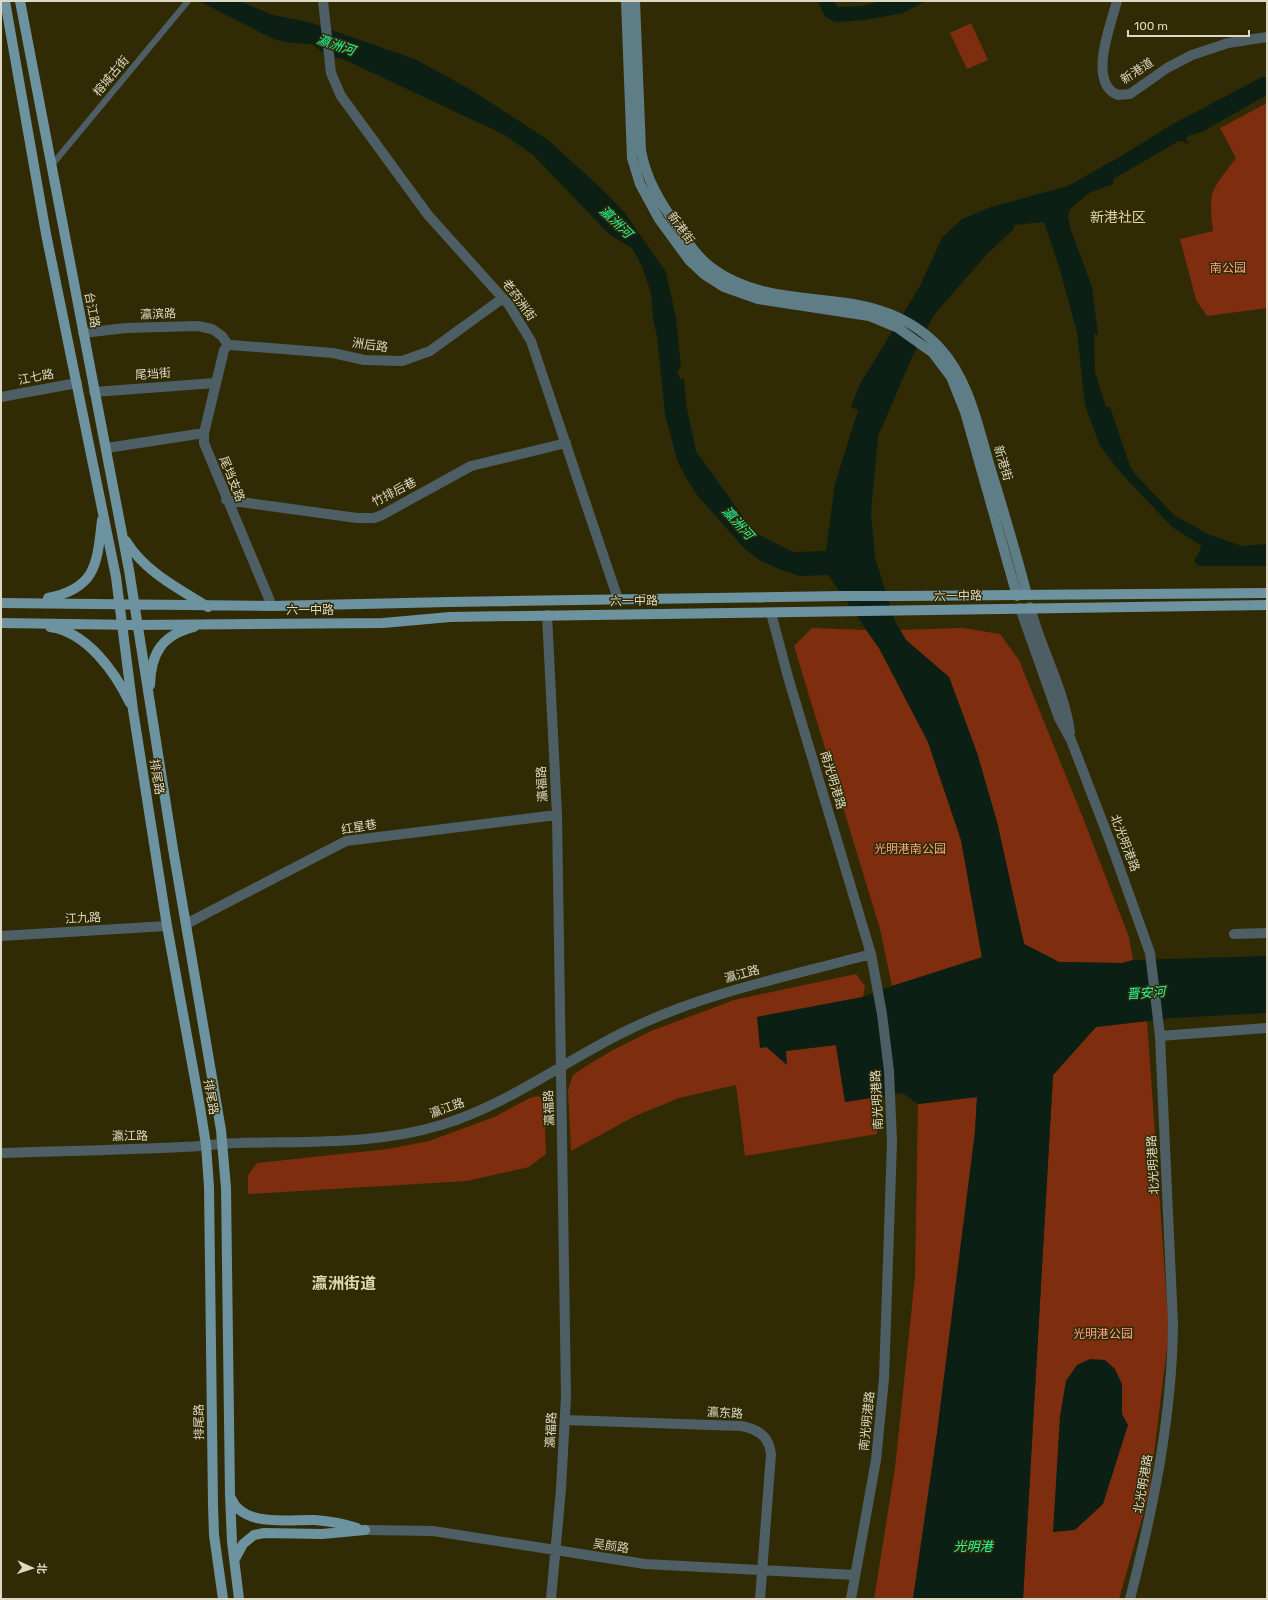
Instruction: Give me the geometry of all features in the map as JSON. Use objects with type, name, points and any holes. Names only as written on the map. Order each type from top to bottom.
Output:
[{"type":"main road","points":[[5,1],[46,234],[103,509],[120,604]]},
{"type":"main road","name":"台江路","points":[[20,1],[82,333],[107,448],[137,625]]},
{"type":"main road","name":"新港街","points":[[626,1],[630,129],[635,170],[651,207],[689,260],[718,284],[743,295],[891,319]]},
{"type":"main road","name":"新港街","points":[[635,1],[639,125],[642,158],[646,174],[656,196],[690,246],[705,262],[718,272],[751,288],[805,298],[853,303],[872,307],[891,319],[904,332],[935,350],[953,366],[969,398],[1022,596]]},
{"type":"main road","points":[[29,602],[71,591],[91,574],[98,557],[103,509]]},
{"type":"main road","points":[[121,528],[129,546],[148,567],[162,579],[208,607]]},
{"type":"main road","name":"六一中路","points":[[1,603],[29,602],[134,604],[208,607],[843,596],[1022,596],[1267,593]]},
{"type":"main road","name":"北光明港路","points":[[1022,596],[1025,607]]},
{"type":"main road","name":"排尾路","points":[[120,604],[133,710],[167,926],[206,1145],[209,1187],[213,1520],[223,1599]]},
{"type":"main road","name":"六一中路","points":[[1,623],[137,625],[383,623],[450,617],[547,615],[1025,607],[1267,605]]},
{"type":"main road","points":[[28,624],[58,628],[76,638],[94,652],[112,670],[133,710]]},
{"type":"main road","points":[[150,709],[151,667],[156,652],[163,643],[174,635],[206,624]]},
{"type":"main road","name":"排尾路","points":[[137,625],[222,1143],[227,1195],[230,1495],[234,1563],[239,1599]]},
{"type":"main road","points":[[230,1495],[237,1508],[246,1514],[264,1519],[319,1520],[365,1530]]},
{"type":"main road","points":[[282,1533],[275,1528],[275,1525],[278,1521],[284,1519]]},
{"type":"main road","points":[[234,1563],[239,1549],[249,1537],[264,1533],[322,1534],[365,1530]]},
{"type":"street","name":"榕城古街","points":[[51,166],[188,1]]},
{"type":"street","name":"老药洲街","points":[[323,1],[328,56],[334,84],[346,104],[428,214],[503,298],[520,320],[535,350],[618,599]]},
{"type":"street","name":"新港道","points":[[1117,1],[1101,70],[1109,88],[1118,95],[1130,94],[1167,68],[1192,54],[1228,43],[1267,37]]},
{"type":"street","name":"洲后路","points":[[228,345],[333,353],[364,360],[402,361],[430,351],[503,298]]},
{"type":"street","name":"瀛滨路","points":[[82,333],[126,328],[198,326],[212,329],[222,336],[228,345]]},
{"type":"street","name":"尾垱支路","points":[[228,345],[221,355],[204,433],[206,448],[226,500],[272,606]]},
{"type":"street","name":"江七路","points":[[1,397],[76,383]]},
{"type":"street","name":"尾垱街","points":[[94,392],[215,383]]},
{"type":"street","points":[[107,448],[204,433]]},
{"type":"street","name":"竹排后巷","points":[[226,500],[357,518],[374,518],[470,466],[566,443]]},
{"type":"street","name":"北光明港路","points":[[1025,607],[1067,714],[1071,740],[1111,844],[1150,953],[1159,1023],[1173,1316],[1173,1358],[1168,1413],[1158,1474],[1150,1517],[1130,1599]]},
{"type":"street","name":"南光明港路","points":[[771,612],[788,677],[871,954],[882,1014],[889,1071],[891,1160],[883,1393],[876,1460],[852,1599]]},
{"type":"street","name":"瀛福路","points":[[547,615],[556,815],[563,1157],[565,1420],[551,1599]]},
{"type":"street","name":"红星巷","points":[[186,924],[346,841],[556,815]]},
{"type":"street","name":"江九路","points":[[1,936],[167,926]]},
{"type":"street","points":[[1234,934],[1267,933]]},
{"type":"street","name":"瀛江路","points":[[1,1153],[383,1137],[420,1131],[453,1121],[488,1106],[624,1032],[695,1002],[735,989],[871,954]]},
{"type":"street","points":[[1160,1036],[1267,1028]]},
{"type":"street","name":"瀛东路","points":[[565,1420],[741,1426],[757,1430],[764,1435],[770,1447],[771,1454],[760,1599]]},
{"type":"street","name":"吴颜路","points":[[365,1530],[432,1531],[645,1564],[855,1575]]},
{"type":"green space","points":[[971,23],[988,60],[967,69],[950,33]]},
{"type":"green space","name":"南公园","points":[[1267,103],[1267,308],[1207,316],[1196,300],[1180,239],[1213,231],[1211,198],[1213,191],[1236,158],[1220,128]]},
{"type":"green space","name":"光明港南公园","points":[[812,628],[866,630],[879,648],[928,742],[961,840],[982,958],[892,986],[880,929],[794,646]]},
{"type":"green space","points":[[963,628],[1000,634],[1019,660],[1129,937],[1133,960],[1122,963],[1059,962],[1024,944],[997,822],[977,753],[949,677],[906,640],[900,630]]},
{"type":"green space","points":[[856,974],[865,986],[863,997],[757,1017],[766,1047],[786,1064],[785,1051],[836,1045],[845,1102],[875,1097],[877,1134],[745,1156],[736,1085],[679,1098],[635,1116],[571,1151],[568,1090],[573,1075],[586,1066],[613,1050],[651,1031],[734,1000]]},
{"type":"green space","name":"光明港公园","points":[[1147,1021],[1169,1332],[1149,1494],[1119,1599],[1023,1599],[1053,1075],[1096,1027]]},
{"type":"green space","points":[[537,1096],[544,1102],[546,1154],[529,1167],[467,1181],[248,1194],[248,1175],[257,1163],[388,1149],[429,1141],[494,1117],[530,1098]]},
{"type":"green space","points":[[977,1097],[975,1132],[937,1433],[913,1599],[874,1599],[895,1468],[915,1277],[918,1104]]},
{"type":"water","points":[[199,1],[239,1],[273,15],[312,23],[417,60],[473,91],[548,140],[604,191],[625,213],[666,272],[676,318],[681,368],[677,371],[680,379],[684,379],[686,404],[696,451],[753,531],[793,552],[826,551],[835,484],[858,410],[851,407],[860,384],[919,288],[942,238],[962,219],[991,207],[1068,186],[1173,124],[1262,77],[1267,77],[1267,95],[1202,132],[1190,135],[1186,138],[1188,145],[1183,141],[1179,141],[1113,179],[1113,184],[1089,193],[1070,209],[1068,216],[1070,227],[1092,287],[1098,335],[1094,334],[1095,372],[1106,407],[1110,407],[1130,466],[1134,473],[1174,515],[1210,535],[1242,546],[1267,544],[1267,566],[1198,566],[1194,561],[1202,546],[1172,527],[1120,472],[1100,446],[1085,405],[1077,332],[1060,270],[1044,222],[1014,225],[1013,230],[987,254],[934,315],[913,355],[878,436],[871,513],[875,558],[895,621],[906,640],[949,677],[977,753],[997,822],[1024,944],[1059,962],[1122,963],[1133,960],[1267,956],[1267,1013],[1173,1018],[1096,1027],[1053,1075],[1023,1599],[913,1599],[937,1433],[975,1132],[977,1097],[918,1104],[903,1093],[845,1102],[836,1045],[786,1051],[787,1065],[767,1047],[760,1048],[757,1017],[863,997],[982,957],[961,840],[928,742],[879,648],[828,575],[800,576],[761,561],[745,549],[697,495],[688,481],[678,463],[665,414],[651,293],[642,266],[632,248],[610,235],[533,155],[505,135],[343,59],[328,56],[312,44],[291,43],[273,39]]},
{"type":"water","points":[[818,1],[833,1],[838,7],[862,6],[881,1],[926,1],[903,13],[866,20],[835,22],[825,17]]},
{"type":"water","points":[[1090,1359],[1105,1360],[1115,1369],[1122,1384],[1122,1414],[1128,1425],[1103,1504],[1075,1530],[1053,1532],[1060,1416],[1066,1381],[1077,1365]]},
{"type":"district","name":"新港社区","points":[[1118,217]]},
{"type":"district","name":"瀛洲街道","points":[[344,1283]]},
{"type":"water label","name":"瀛洲河","points":[[336,45]]},
{"type":"water label","name":"瀛洲河","points":[[616,222]]},
{"type":"water label","name":"瀛洲河","points":[[738,523]]},
{"type":"water label","name":"晋安河","points":[[1146,993]]},
{"type":"water label","name":"光明港","points":[[973,1546]]}]
